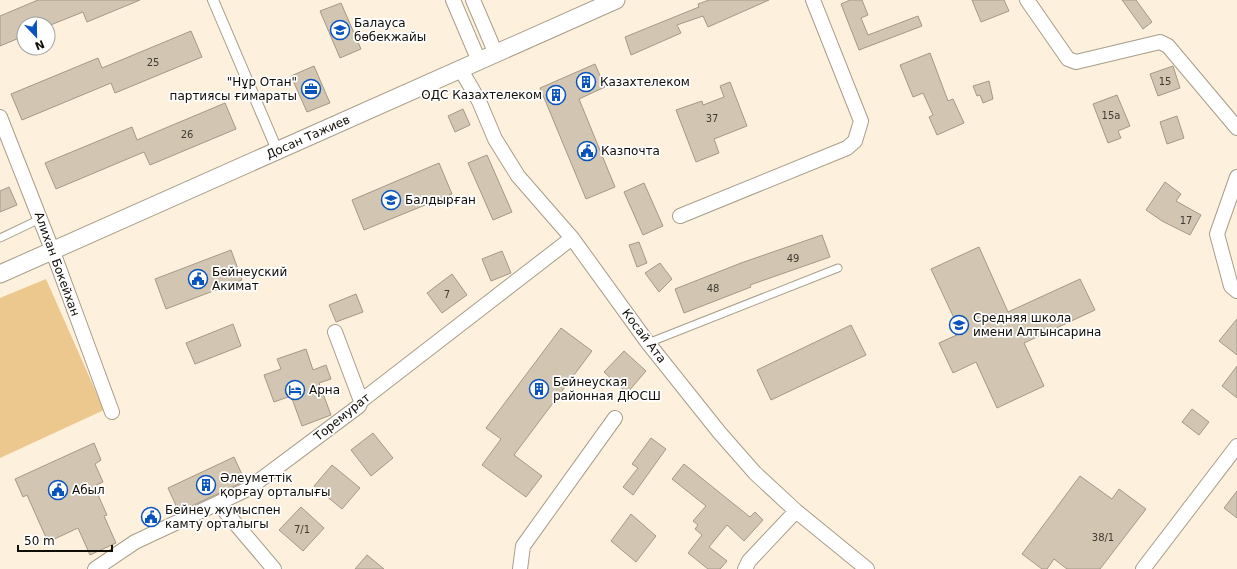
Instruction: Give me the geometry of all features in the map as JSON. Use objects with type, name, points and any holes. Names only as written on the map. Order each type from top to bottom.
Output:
[{"type":"street","points":[[213,0],[277,150]]},
{"type":"street","points":[[453,0],[479,61]]},
{"type":"street","points":[[473,0],[496,54]]},
{"type":"street","name":"Досан Тажиев","points":[[0,274],[53,252],[277,150],[461,70],[616,0]]},
{"type":"street","points":[[680,216],[847,148],[855,142],[861,122],[813,0]]},
{"type":"street","points":[[1027,0],[1068,59],[1076,62],[1160,42],[1168,46],[1237,128]]},
{"type":"street","name":"Косай Ата","points":[[461,70],[479,101],[494,138],[518,176],[572,238],[648,343],[755,473],[796,511],[867,569]]},
{"type":"street","name":"Алихан Бокейхан","points":[[0,117],[53,252],[112,412]]},
{"type":"street","points":[[1237,177],[1217,234],[1231,286],[1237,291]]},
{"type":"street","name":"Торемурат","points":[[95,569],[135,542],[248,489],[359,406],[361,401],[572,238]]},
{"type":"street","points":[[335,332],[361,401]]},
{"type":"street","points":[[520,569],[523,546],[615,418]]},
{"type":"street","points":[[1143,569],[1237,446]]},
{"type":"street","points":[[218,503],[274,569]]},
{"type":"street","points":[[745,569],[749,561],[796,511]]},
{"type":"lane","points":[[0,238],[40,219]]},
{"type":"lane","points":[[648,343],[838,268]]},
{"type":"shaded area","points":[[46,279],[104,410],[0,458],[0,298]]},
{"type":"building","points":[[38,0],[140,0],[87,22],[83,12],[56,23],[56,16],[16,16],[16,39],[0,46],[0,16]]},
{"type":"building","points":[[709,0],[769,0],[708,27],[703,16],[677,25],[681,33],[631,55],[625,37],[699,7],[698,4]]},
{"type":"building","points":[[850,0],[862,0],[868,15],[861,18],[868,35],[918,16],[922,26],[859,50],[841,4]]},
{"type":"building","points":[[972,0],[1004,0],[1009,11],[981,22]]},
{"type":"building","points":[[1122,0],[1136,0],[1152,22],[1143,29]]},
{"type":"building","name":"Балауса бөбекжайы","points":[[341,3],[361,49],[340,58],[320,11]]},
{"type":"building","points":[[191,31],[202,57],[115,93],[111,83],[22,120],[11,94],[98,58],[102,68]]},
{"type":"building","points":[[930,53],[948,101],[953,99],[964,123],[937,135],[929,117],[933,115],[923,93],[913,97],[900,65]]},
{"type":"building","points":[[595,64],[605,87],[579,99],[615,187],[586,199],[540,88]]},
{"type":"building","name":"\"Нұр Отан\" партиясы ғимараты","points":[[314,66],[330,103],[307,112],[291,76]]},
{"type":"building","points":[[1173,66],[1180,88],[1158,96],[1150,74]]},
{"type":"building","points":[[989,81],[993,99],[983,103],[980,95],[977,96],[973,86]]},
{"type":"building","points":[[730,82],[747,126],[714,139],[719,153],[696,162],[676,110],[702,101],[703,105],[724,97],[720,86]]},
{"type":"building","points":[[1117,95],[1130,126],[1118,131],[1121,138],[1108,143],[1093,104]]},
{"type":"building","points":[[225,103],[236,129],[150,165],[144,152],[56,189],[45,163],[132,127],[137,140]]},
{"type":"building","points":[[463,109],[470,125],[455,132],[448,116]]},
{"type":"building","points":[[1177,116],[1184,138],[1167,144],[1160,122]]},
{"type":"building","points":[[487,155],[512,212],[493,220],[468,163]]},
{"type":"building","points":[[439,163],[452,194],[364,230],[352,200]]},
{"type":"building","points":[[1165,182],[1181,194],[1176,201],[1201,215],[1190,235],[1162,221],[1146,210]]},
{"type":"building","points":[[644,183],[663,226],[643,235],[624,192]]},
{"type":"building","points":[[9,187],[17,205],[0,212],[0,191]]},
{"type":"building","points":[[822,235],[830,257],[750,285],[751,287],[684,313],[675,289],[741,263]]},
{"type":"building","points":[[639,242],[647,263],[637,267],[629,245]]},
{"type":"building","name":"Средняя школа имени Алтынсарина","points":[[979,247],[1008,312],[1080,279],[1095,310],[1024,343],[1044,386],[997,408],[976,362],[953,373],[939,343],[961,333],[931,269]]},
{"type":"building","name":"Бейнеуский Акимат","points":[[231,250],[242,280],[166,309],[155,279]]},
{"type":"building","points":[[502,251],[511,273],[491,281],[482,259]]},
{"type":"building","points":[[660,263],[672,279],[659,292],[645,273]]},
{"type":"building","points":[[452,274],[467,295],[442,313],[427,293]]},
{"type":"building","points":[[356,294],[363,312],[336,322],[329,305]]},
{"type":"building","points":[[1237,319],[1237,355],[1219,341]]},
{"type":"building","points":[[233,324],[241,346],[195,364],[186,343]]},
{"type":"building","points":[[851,325],[866,355],[771,400],[757,370]]},
{"type":"building","name":"Бейнеуская районная ДЮСШ","points":[[561,328],[592,351],[514,455],[542,476],[526,497],[482,465],[501,439],[486,428]]},
{"type":"building","name":"Арна","points":[[306,349],[313,370],[326,365],[331,379],[319,383],[331,415],[302,426],[291,396],[274,402],[264,375],[281,369],[277,359]]},
{"type":"building","points":[[624,351],[646,371],[627,393],[604,372]]},
{"type":"building","points":[[1237,366],[1237,398],[1222,386]]},
{"type":"building","points":[[1192,409],[1209,422],[1199,435],[1182,422]]},
{"type":"building","points":[[373,433],[393,458],[371,476],[351,450]]},
{"type":"building","points":[[651,438],[666,449],[633,495],[623,487],[638,468],[632,464]]},
{"type":"building","name":"Абыл","points":[[94,443],[101,460],[95,464],[103,482],[94,486],[107,515],[104,516],[116,543],[90,555],[78,528],[48,542],[27,495],[23,497],[15,479]]},
{"type":"building","name":"Әлеуметтік қорғау орталығы","points":[[234,457],[245,481],[179,512],[168,488]]},
{"type":"building","points":[[684,464],[750,517],[755,512],[763,520],[744,541],[727,525],[709,547],[727,561],[720,569],[708,569],[688,553],[702,535],[695,529],[698,525],[693,521],[706,506],[672,479]]},
{"type":"building","points":[[332,465],[360,488],[342,509],[314,486]]},
{"type":"building","points":[[1080,476],[1112,499],[1119,489],[1146,509],[1100,569],[1067,569],[1054,559],[1047,569],[1042,569],[1022,554]]},
{"type":"building","points":[[1237,491],[1237,518],[1224,508]]},
{"type":"building","points":[[301,507],[324,528],[303,551],[279,530]]},
{"type":"building","points":[[631,514],[656,536],[636,562],[611,541]]},
{"type":"building","points":[[367,555],[384,569],[355,569]]},
{"type":"place","name":"Балауса бөбекжайы","points":[[340,30]]},
{"type":"place","name":"Казахтелеком","points":[[586,82]]},
{"type":"place","name":"\"Нұр Отан\" партиясы ғимараты","points":[[311,89]]},
{"type":"place","name":"ОДС Казахтелеком","points":[[556,95]]},
{"type":"place","name":"Казпочта","points":[[587,151]]},
{"type":"place","name":"Балдырған","points":[[391,200]]},
{"type":"place","name":"Бейнеуский Акимат","points":[[198,279]]},
{"type":"place","name":"Средняя школа имени Алтынсарина","points":[[959,325]]},
{"type":"place","name":"Бейнеуская районная ДЮСШ","points":[[539,389]]},
{"type":"place","name":"Арна","points":[[295,390]]},
{"type":"place","name":"Әлеуметтік қорғау орталығы","points":[[206,485]]},
{"type":"place","name":"Абыл","points":[[58,490]]},
{"type":"place","name":"Бейнеу жумыспен камту орталыгы","points":[[151,517]]}]
